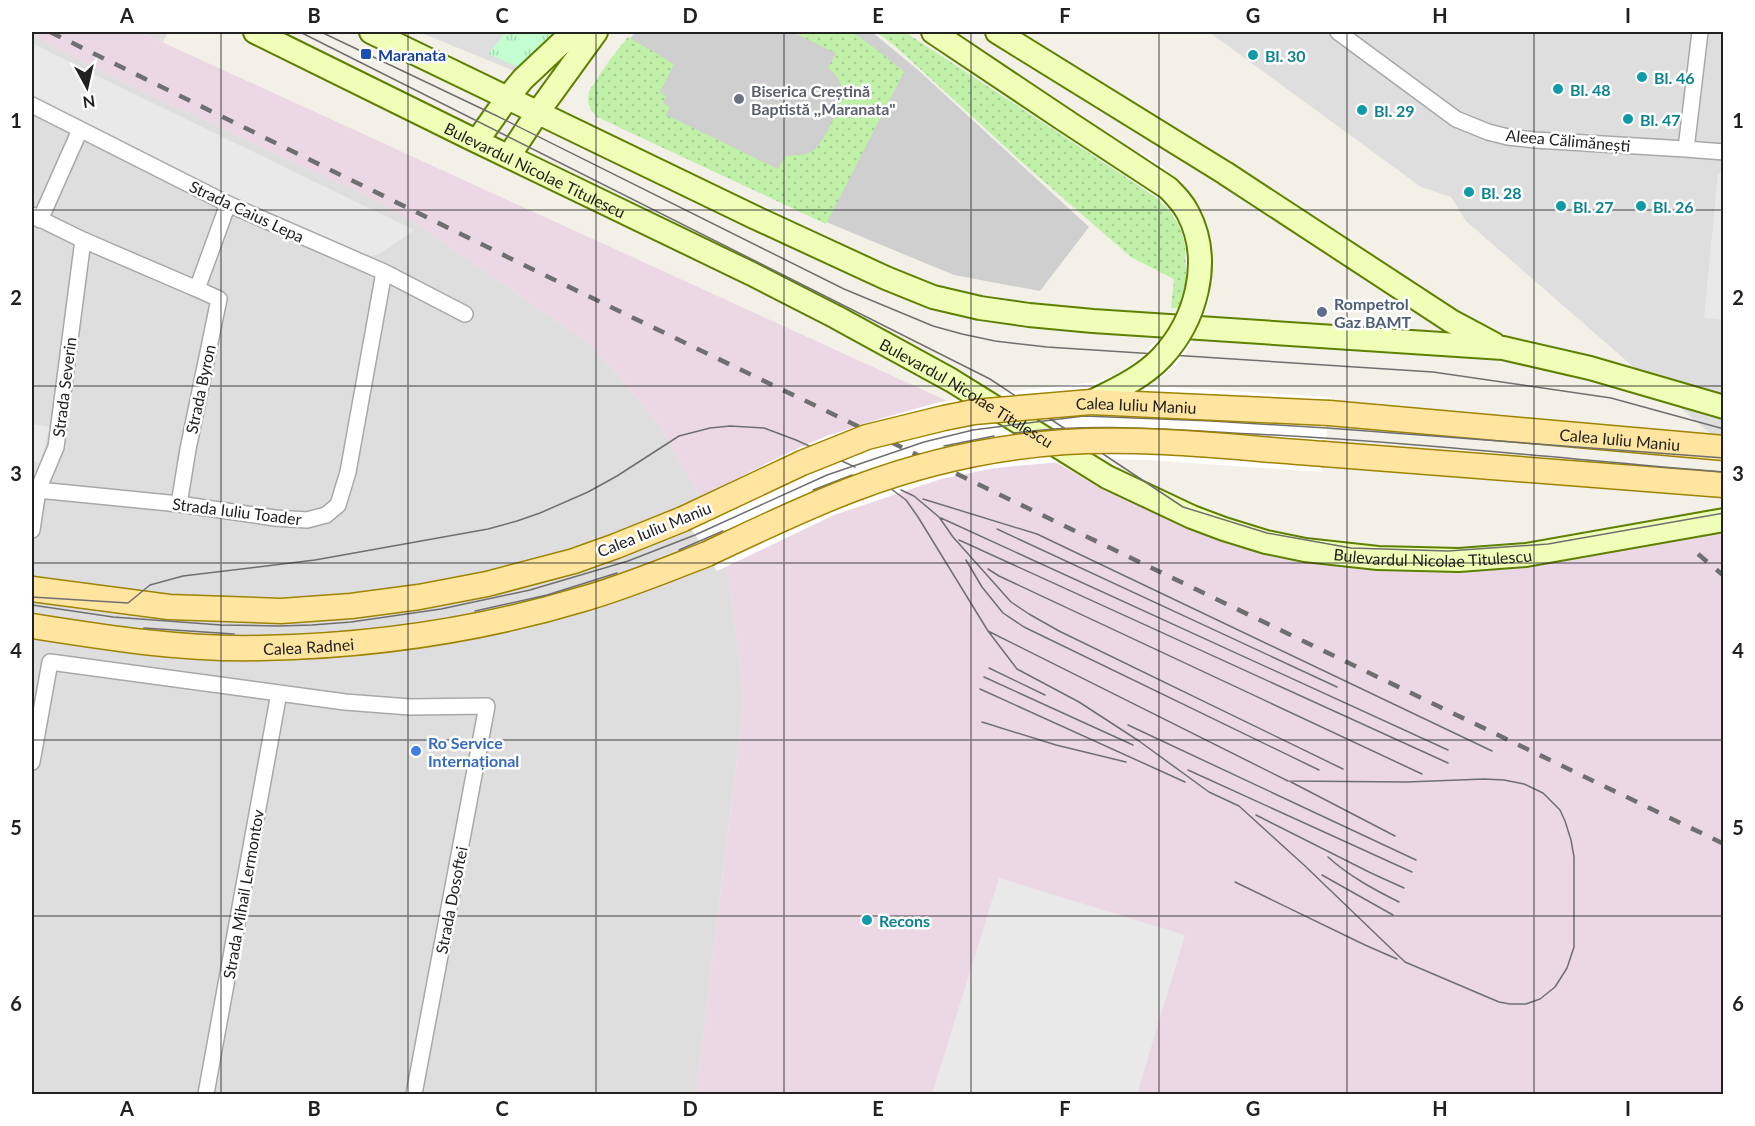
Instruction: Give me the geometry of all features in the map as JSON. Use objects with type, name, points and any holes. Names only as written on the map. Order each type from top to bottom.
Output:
[{"type":"main road","name":"Bulevardul Nicolae Titulescu","points":[[255,32],[836,317],[951,380],[1107,477],[1192,517],[1245,535],[1305,550],[1378,558],[1459,560],[1526,555],[1724,520]]},
{"type":"main road","points":[[371,32],[831,254],[933,297],[980,308],[1093,321],[1503,348],[1590,368],[1724,406]]},
{"type":"main road","points":[[477,141],[507,97],[573,32]]},
{"type":"main road","points":[[509,156],[596,32]]},
{"type":"main road","points":[[933,32],[1168,188],[1181,201],[1189,214],[1199,261],[1197,294],[1181,333],[1150,368],[1091,402]]},
{"type":"main road","points":[[997,32],[1225,173],[1451,321],[1503,348]]},
{"type":"main road","name":"Calea Iuliu Maniu","points":[[32,590],[169,607],[281,611],[351,606],[487,585],[574,561],[616,546],[683,519],[802,463],[867,437],[974,412],[1091,402],[1329,413],[1724,448]]},
{"type":"main road","name":"Calea Radnei","points":[[32,626],[142,642],[250,648],[370,642],[436,633],[537,611],[621,587],[707,554],[792,514],[859,487],[928,466],[1009,448],[1066,442],[1151,441],[1724,485]]},
{"type":"street","name":"Aleea Călimănești","points":[[1338,32],[1456,119],[1478,129],[1508,137],[1535,140],[1724,152]]},
{"type":"street","points":[[1686,149],[1700,32]]},
{"type":"street","name":"Strada Caius Lepa","points":[[32,105],[228,204],[384,272],[465,314]]},
{"type":"street","points":[[80,130],[36,217],[83,240],[199,285],[228,204]]},
{"type":"street","name":"Strada Severin","points":[[32,530],[38,490],[56,447],[83,240]]},
{"type":"street","name":"Strada Iuliu Toader","points":[[38,490],[179,504],[275,518],[308,520],[326,515],[338,505],[348,472],[384,272]]},
{"type":"street","name":"Strada Byron","points":[[179,504],[219,298],[199,285]]},
{"type":"street","points":[[32,762],[50,662],[279,693]]},
{"type":"street","name":"Strada Dosoftei","points":[[279,693],[345,702],[410,706],[487,706],[414,1095]]},
{"type":"street","name":"Strada Mihail Lermontov","points":[[206,1095],[279,693]]},
{"type":"shaded area","points":[[32,32],[140,32],[945,400],[1104,490],[1225,540],[1330,564],[1723,525],[1723,1094],[696,1094],[744,701],[725,557],[702,501],[661,428],[627,385],[587,342],[412,221],[367,196],[152,96],[32,35]]},
{"type":"shaded area","points":[[140,32],[168,32],[163,42]]},
{"type":"shaded area","points":[[419,32],[564,32],[519,73]]},
{"type":"shaded area","points":[[635,32],[872,32],[918,70],[1089,227],[1040,291],[954,275],[826,222],[595,86]]},
{"type":"shaded area","points":[[1209,32],[1723,32],[1723,445],[1466,221],[1451,197],[1421,187]]},
{"type":"shaded area","points":[[32,35],[152,96],[367,196],[412,221],[587,342],[627,385],[661,428],[702,501],[725,557],[744,701],[696,1094],[32,1094]]},
{"type":"shaded area","points":[[32,43],[414,230],[381,253],[344,265],[211,203],[32,111]]},
{"type":"shaded area","points":[[1718,173],[1724,174],[1723,320],[1704,318]]},
{"type":"shaded area","points":[[32,424],[50,427],[40,463],[32,461]]},
{"type":"shaded area","points":[[999,878],[1185,935],[1137,1094],[932,1094]]},
{"type":"green space","points":[[506,32],[557,32],[518,67],[488,54]]},
{"type":"green space","points":[[792,32],[852,32],[904,72],[826,224],[597,117],[591,110],[588,101],[589,91],[628,37],[674,64],[660,92],[666,96],[663,103],[670,107],[666,115],[778,169],[785,156],[807,154],[818,146],[832,121],[841,94],[839,81],[828,68],[836,53]]},
{"type":"green space","points":[[876,32],[905,32],[1160,200],[1177,221],[1185,245],[1186,271],[1180,308],[1171,308],[1174,279],[1131,257],[1025,165],[894,45]]},
{"type":"pier","points":[[1141,152],[1169,171],[1186,188],[1197,204],[1207,226],[1212,269],[1209,301],[1193,342],[1176,365],[1149,386],[1331,397],[1322,472],[1146,460],[1092,459],[995,468],[941,479],[834,515],[717,571],[677,508],[792,451],[827,436],[879,419],[936,403],[994,393],[1096,382],[1121,372],[1141,357],[1168,328],[1180,308],[1186,283],[1186,271],[1185,243],[1180,226],[1170,211],[1156,197],[1126,176]]},
{"type":"tram line","points":[[300,32],[990,379],[1183,507],[1267,533],[1351,548],[1448,551],[1548,544],[1724,513]]},
{"type":"tram line","points":[[321,32],[495,115],[844,289],[933,326],[995,341],[1047,347],[1433,372],[1611,398],[1724,429]]},
{"type":"tram line","points":[[32,605],[113,617],[221,625],[279,626],[351,622],[441,609],[530,590],[628,561],[695,535],[827,475],[924,442],[973,430],[1084,416],[1327,428],[1724,458]]},
{"type":"tram line","points":[[32,597],[128,603],[150,585],[183,576],[315,560],[488,529],[540,513],[588,492],[679,436],[710,428],[730,426],[764,428],[855,467]]},
{"type":"tram line","points":[[1014,433],[1104,427],[1313,437],[1724,472]]},
{"type":"tram line","points":[[944,446],[994,436]]},
{"type":"tram line","points":[[871,474],[906,500],[988,631],[1017,669],[1079,702],[1139,741],[1209,792],[1239,806],[1405,962],[1499,1002],[1510,1004],[1526,1004],[1540,999],[1555,987],[1567,968],[1574,947],[1574,857],[1571,840],[1560,810],[1543,793],[1524,784],[1484,779],[1407,782],[1288,781],[988,631]]},
{"type":"tram line","points":[[813,490],[852,475]]},
{"type":"tram line","points":[[901,490],[914,496],[939,517],[953,537],[1011,602],[1029,614],[1059,631],[1343,769]]},
{"type":"tram line","points":[[923,499],[1037,534],[1492,751]]},
{"type":"tram line","points":[[941,518],[1448,750]]},
{"type":"tram line","points":[[997,529],[1337,687]]},
{"type":"tram line","points":[[679,550],[723,531]]},
{"type":"tram line","points":[[959,540],[1448,763]]},
{"type":"tram line","points":[[966,560],[982,587],[1003,613],[1024,627],[1319,770]]},
{"type":"tram line","points":[[988,569],[1422,774]]},
{"type":"tram line","points":[[475,611],[547,595],[617,573]]},
{"type":"tram line","points":[[144,628],[234,634]]},
{"type":"tram line","points":[[989,668],[1045,695]]},
{"type":"tram line","points":[[984,677],[1133,745]]},
{"type":"tram line","points":[[980,689],[1185,782]]},
{"type":"tram line","points":[[982,722],[1056,745],[1126,762]]},
{"type":"tram line","points":[[1128,725],[1416,860]]},
{"type":"tram line","points":[[1188,770],[1412,872]]},
{"type":"tram line","points":[[1291,782],[1395,836]]},
{"type":"tram line","points":[[1256,815],[1404,888]]},
{"type":"tram line","points":[[1328,857],[1362,882],[1399,902]]},
{"type":"tram line","points":[[1322,875],[1393,915]]},
{"type":"tram line","points":[[1235,882],[1397,959]]},
{"type":"railway","points":[[50,32],[532,269],[1724,844]]},
{"type":"railway","points":[[1698,554],[1724,576]]},
{"type":"place","name":"Maranata","points":[[366,54]]},
{"type":"place","name":"Bl. 30","points":[[1253,55]]},
{"type":"place","name":"Bl. 46","points":[[1642,77]]},
{"type":"place","name":"Bl. 48","points":[[1558,89]]},
{"type":"place","name":"Biserica Creștină Baptistă ,,Maranata\"","points":[[739,99]]},
{"type":"place","name":"Bl. 29","points":[[1362,110]]},
{"type":"place","name":"Bl. 47","points":[[1628,119]]},
{"type":"place","name":"Bl. 28","points":[[1469,192]]},
{"type":"place","name":"Bl. 27","points":[[1561,206]]},
{"type":"place","name":"Bl. 26","points":[[1641,206]]},
{"type":"place","name":"Rompetrol Gaz BAMT","points":[[1322,312]]},
{"type":"place","name":"Ro Service Internațional","points":[[416,751]]},
{"type":"place","name":"Recons","points":[[867,920]]}]
